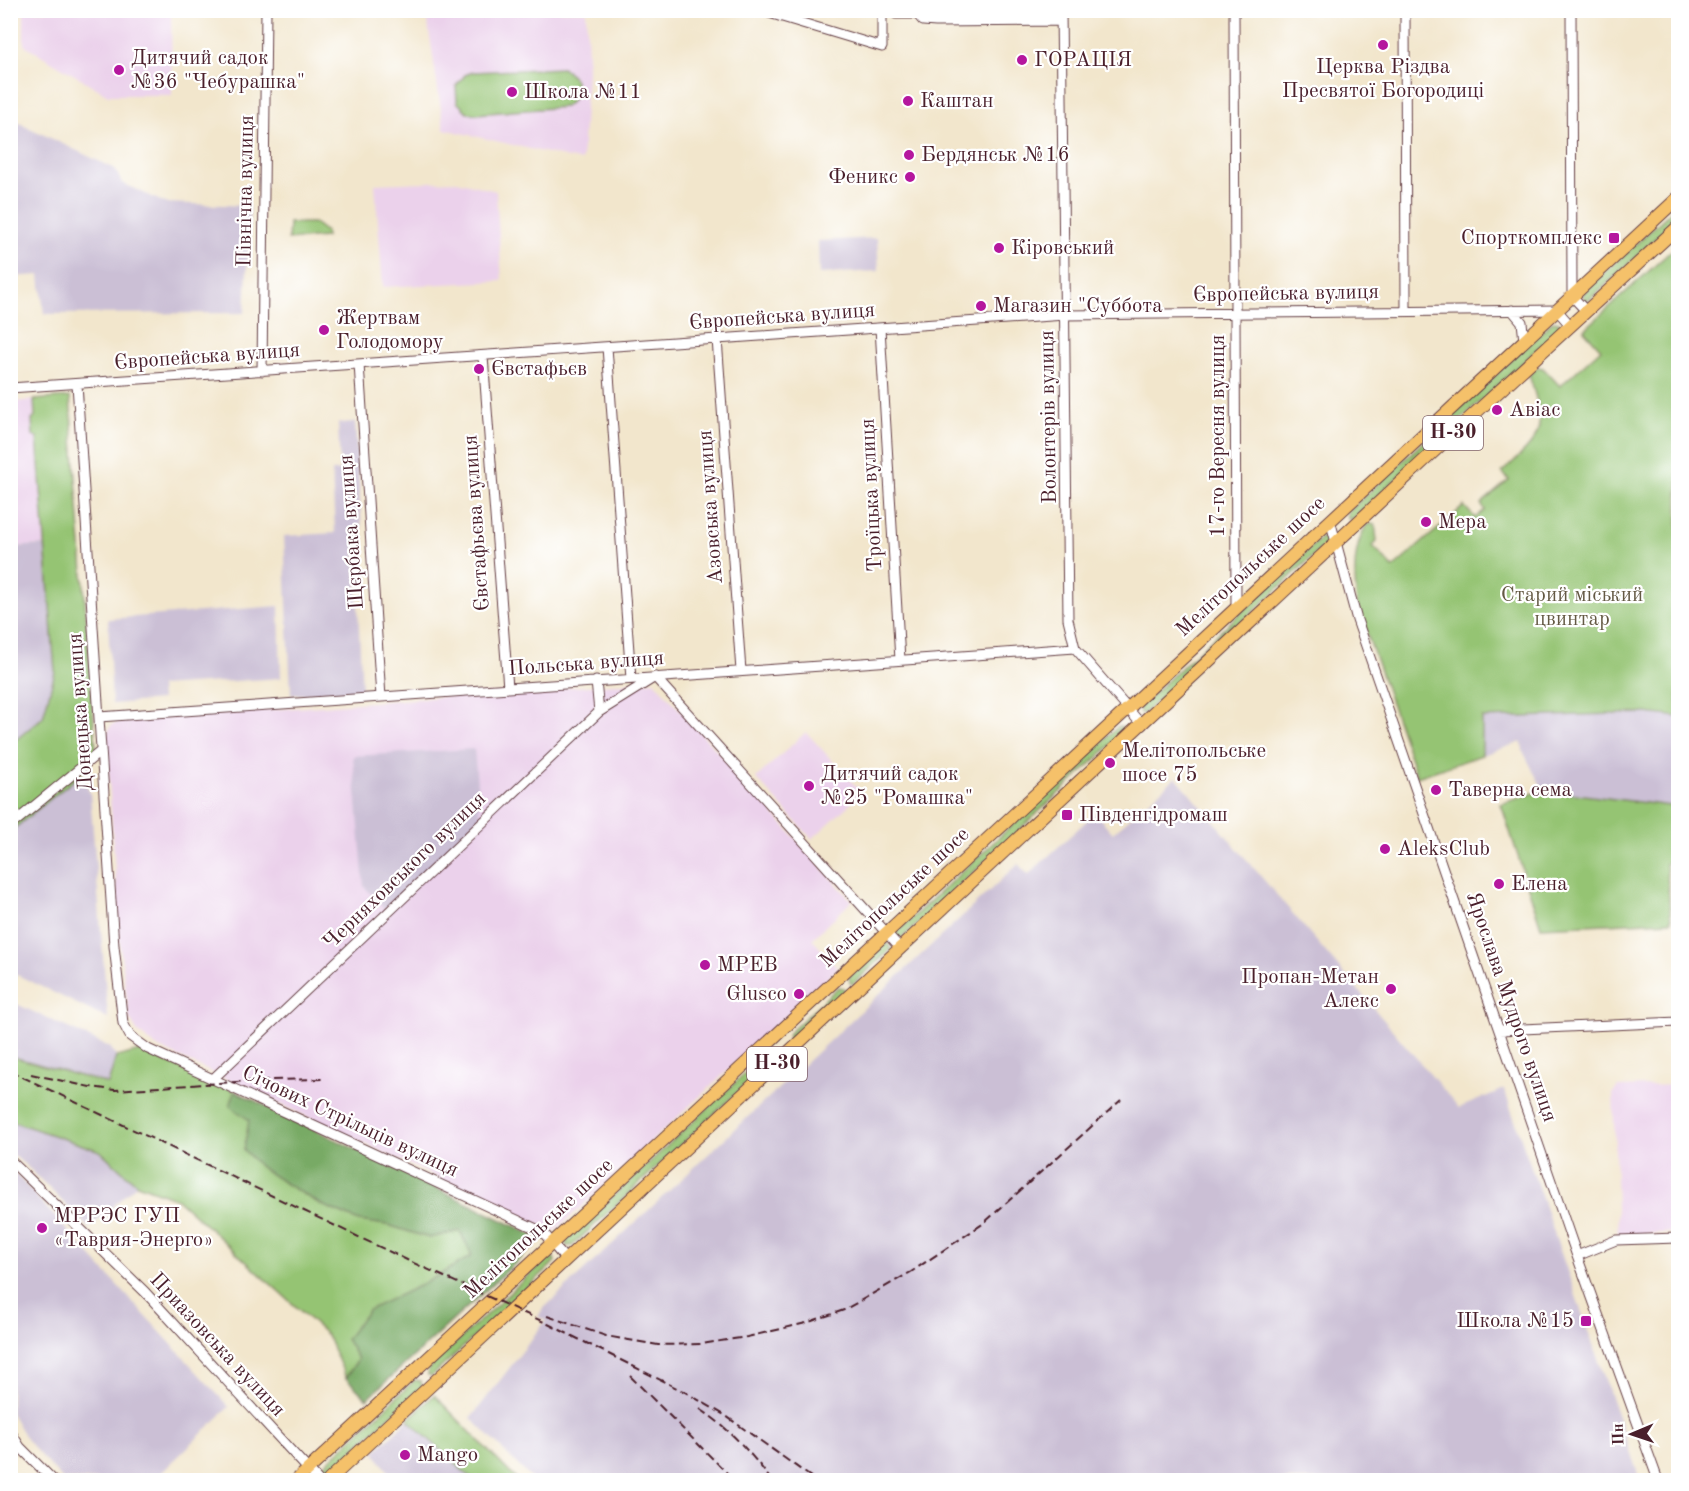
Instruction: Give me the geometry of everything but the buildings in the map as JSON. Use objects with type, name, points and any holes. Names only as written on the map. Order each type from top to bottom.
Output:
[{"type":"main road","name":"Мелітопольське шосе","points":[[297,1480],[1678,198]]},
{"type":"main road","name":"Мелітопольське шосе","points":[[329,1480],[1678,227]]},
{"type":"street","name":"Північна вулиця","points":[[262,371],[266,10]]},
{"type":"street","points":[[759,10],[882,47],[882,10]]},
{"type":"street","points":[[892,10],[896,14],[917,14],[923,21],[936,22],[1061,16]]},
{"type":"street","name":"17-го Вересня вулиця","points":[[1234,10],[1236,608]]},
{"type":"street","points":[[1405,10],[1406,310]]},
{"type":"street","points":[[1571,10],[1572,296],[1586,311]]},
{"type":"street","name":"Волонтерів вулиця","points":[[1061,16],[1068,619],[1075,648],[1142,725]]},
{"type":"street","points":[[1512,310],[1522,322],[1524,341]]},
{"type":"street","name":"Європейська вулиця","points":[[10,388],[1065,315],[1557,310]]},
{"type":"street","points":[[1557,310],[1570,325]]},
{"type":"street","name":"Троїцька вулиця","points":[[880,328],[900,660]]},
{"type":"street","name":"Азовська вулиця","points":[[717,339],[741,671]]},
{"type":"street","points":[[607,347],[631,679]]},
{"type":"street","name":"Євстафьєва вулиця","points":[[483,356],[508,688]]},
{"type":"street","name":"Щєрбака вулиця","points":[[359,364],[381,697]]},
{"type":"street","name":"Донецька вулиця","points":[[77,384],[114,946],[123,1023],[130,1036]]},
{"type":"street","name":"Ярослава Мудрого вулиця","points":[[1330,520],[1357,620],[1577,1256],[1658,1480]]},
{"type":"street","name":"Польська вулиця","points":[[99,717],[1075,648]]},
{"type":"street","points":[[655,677],[901,949]]},
{"type":"street","name":"Черняховського вулиця","points":[[214,1078],[599,712],[655,677]]},
{"type":"street","points":[[596,681],[599,712]]},
{"type":"street","points":[[10,826],[101,752]]},
{"type":"street","points":[[1500,1030],[1678,1022]]},
{"type":"street","name":"Січових Стрільців вулиця","points":[[130,1036],[148,1049],[543,1232],[565,1259]]},
{"type":"street","name":"Приазовська вулиця","points":[[10,1160],[145,1292],[318,1480]]},
{"type":"street","points":[[1577,1256],[1616,1240],[1678,1238]]},
{"type":"street","points":[[10,1431],[20,1447],[52,1480]]},
{"type":"shaded area","name":"Дитячий садок №36 \"Чебурашка\"","points":[[24,11],[171,11],[172,95],[108,95],[24,45]]},
{"type":"shaded area","name":"Школа №11","points":[[426,11],[586,11],[588,55],[582,161],[444,129]]},
{"type":"shaded area","points":[[11,119],[115,169],[122,183],[165,203],[250,206],[245,313],[44,314],[40,275],[11,277]]},
{"type":"shaded area","points":[[457,181],[496,191],[502,281],[383,287],[375,184]]},
{"type":"shaded area","points":[[877,238],[879,271],[819,274],[818,241]]},
{"type":"shaded area","points":[[34,400],[33,435],[37,437],[46,545],[11,547],[11,402]]},
{"type":"shaded area","points":[[355,422],[362,531],[355,544],[362,691],[291,695],[284,536],[335,533],[332,471],[340,471],[338,423]]},
{"type":"shaded area","points":[[46,545],[55,673],[43,717],[11,744],[11,547]]},
{"type":"shaded area","points":[[279,606],[281,678],[160,686],[161,700],[112,704],[108,619]]},
{"type":"shaded area","points":[[654,681],[852,901],[812,939],[838,968],[554,1232],[155,1046],[137,1031],[129,1018],[120,945],[106,735],[111,725],[121,721]]},
{"type":"shaded area","points":[[1646,713],[1678,717],[1678,807],[1543,790],[1523,751],[1522,742],[1482,755],[1482,718]]},
{"type":"shaded area","name":"Дитячий садок №25 \"Ромашка\"","points":[[806,732],[862,793],[812,839],[756,778]]},
{"type":"shaded area","points":[[474,749],[480,818],[384,909],[364,886],[353,756]]},
{"type":"shaded area","points":[[81,774],[90,793],[108,1019],[11,972],[10,831]]},
{"type":"shaded area","points":[[1176,777],[1459,1108],[1504,1089],[1640,1480],[533,1480],[471,1418],[546,1320],[538,1317],[542,1310],[1018,864],[1028,875],[1095,813],[1113,833]]},
{"type":"shaded area","points":[[10,1001],[111,1048],[116,1057],[108,1084],[11,1056]]},
{"type":"shaded area","points":[[1678,1085],[1678,1232],[1618,1236],[1613,1093],[1618,1087]]},
{"type":"shaded area","points":[[10,1121],[100,1151],[137,1184],[89,1228],[11,1153]]},
{"type":"shaded area","points":[[11,1169],[229,1407],[154,1480],[63,1480],[26,1439],[11,1413]]},
{"type":"shaded area","points":[[408,1420],[473,1480],[395,1480],[374,1452]]},
{"type":"green space","points":[[562,68],[572,76],[576,86],[574,97],[565,107],[476,114],[468,113],[457,102],[456,86],[465,75],[473,72]]},
{"type":"green space","points":[[1678,205],[1678,218],[1589,300],[1584,300],[1583,293]]},
{"type":"green space","points":[[289,223],[314,223],[326,232],[326,237],[288,240]]},
{"type":"green space","name":"Старий міський цвинтар","points":[[1671,251],[1678,255],[1678,717],[1646,713],[1482,718],[1482,755],[1417,777],[1357,605],[1355,563],[1362,533],[1367,524],[1375,524],[1377,541],[1373,546],[1393,568],[1464,506],[1475,518],[1485,510],[1481,504],[1509,480],[1502,472],[1534,440],[1538,430],[1538,408],[1529,375],[1538,367],[1543,368],[1560,386],[1601,349],[1584,330]]},
{"type":"green space","points":[[1553,321],[1559,322],[1560,328],[1353,519],[1348,519],[1347,513]]},
{"type":"green space","points":[[70,397],[96,750],[81,774],[11,831],[11,744],[43,717],[55,672],[37,438],[33,436],[34,400]]},
{"type":"green space","points":[[1325,537],[1328,542],[1143,714],[1140,713],[1139,707],[1321,538]]},
{"type":"green space","points":[[1118,727],[1122,727],[1125,732],[900,940],[895,938],[896,933]]},
{"type":"green space","points":[[1543,790],[1678,807],[1678,863],[1666,863],[1671,921],[1541,927],[1501,804]]},
{"type":"green space","points":[[884,944],[888,944],[891,949],[853,984],[850,983],[849,977]]},
{"type":"green space","points":[[838,987],[844,988],[845,992],[792,1041],[789,1040],[788,1034]]},
{"type":"green space","points":[[140,1051],[235,1091],[250,1120],[244,1150],[283,1182],[322,1205],[359,1221],[388,1225],[429,1238],[460,1231],[472,1256],[425,1283],[358,1359],[346,1378],[327,1335],[177,1199],[137,1184],[100,1151],[11,1121],[10,1056],[108,1084],[116,1057]]},
{"type":"green space","points":[[767,1053],[771,1053],[774,1058],[572,1246],[566,1246],[566,1240]]},
{"type":"green space","points":[[235,1091],[533,1235],[534,1246],[367,1399],[346,1378],[358,1359],[346,1339],[368,1310],[425,1283],[472,1256],[460,1231],[429,1238],[388,1225],[359,1221],[322,1205],[260,1167],[244,1150],[249,1120],[230,1106]]},
{"type":"green space","points":[[548,1257],[554,1258],[555,1262],[432,1376],[428,1375],[428,1369]]},
{"type":"green space","points":[[415,1380],[421,1381],[422,1387],[329,1472],[324,1472],[323,1466]]},
{"type":"green space","points":[[434,1395],[517,1480],[473,1480],[408,1420]]},
{"type":"railway","points":[[10,1071],[407,1260],[544,1322],[685,1392],[726,1416],[815,1480]]},
{"type":"railway","points":[[31,1074],[115,1090],[265,1080],[323,1079]]},
{"type":"railway","points":[[547,1316],[606,1336],[658,1345],[701,1344],[747,1337],[806,1323],[844,1310],[911,1272],[984,1223],[1121,1100]]},
{"type":"railway","points":[[630,1376],[734,1480]]},
{"type":"railway","points":[[700,1409],[721,1424],[756,1460],[771,1480]]},
{"type":"place","name":"Церква Різдва Пресвятої Богородиці","points":[[1383,45]]},
{"type":"place","name":"ГОРАЦІЯ","points":[[1022,60]]},
{"type":"place","name":"Дитячий садок №36 \"Чебурашка\"","points":[[119,70]]},
{"type":"place","name":"Школа №11","points":[[512,92]]},
{"type":"place","name":"Каштан","points":[[908,101]]},
{"type":"place","name":"Бердянськ №16","points":[[909,155]]},
{"type":"place","name":"Феникс","points":[[910,177]]},
{"type":"place","name":"Спорткомплекс","points":[[1614,238]]},
{"type":"place","name":"Кіровський","points":[[999,248]]},
{"type":"place","name":"Магазин \"Суббота","points":[[981,306]]},
{"type":"place","name":"Жертвам Голодомору","points":[[324,330]]},
{"type":"place","name":"Євстафьєв","points":[[479,369]]},
{"type":"place","name":"Авіас","points":[[1497,410]]},
{"type":"place","name":"Мера","points":[[1426,522]]},
{"type":"place","name":"Мелітопольське шосе 75","points":[[1110,763]]},
{"type":"place","name":"Дитячий садок №25 \"Ромашка\"","points":[[809,786]]},
{"type":"place","name":"Таверна сема","points":[[1436,790]]},
{"type":"place","name":"Південгідромаш","points":[[1067,815]]},
{"type":"place","name":"AleksClub","points":[[1385,849]]},
{"type":"place","name":"Елена","points":[[1499,884]]},
{"type":"place","name":"МРЕВ","points":[[705,965]]},
{"type":"place","name":"Пропан-Метан Алекс","points":[[1391,989]]},
{"type":"place","name":"Glusco","points":[[799,994]]},
{"type":"place","name":"МРРЭС ГУП «Таврия-Энерго»","points":[[42,1228]]},
{"type":"place","name":"Школа №15","points":[[1586,1321]]},
{"type":"place","name":"Mango","points":[[405,1455]]}]
